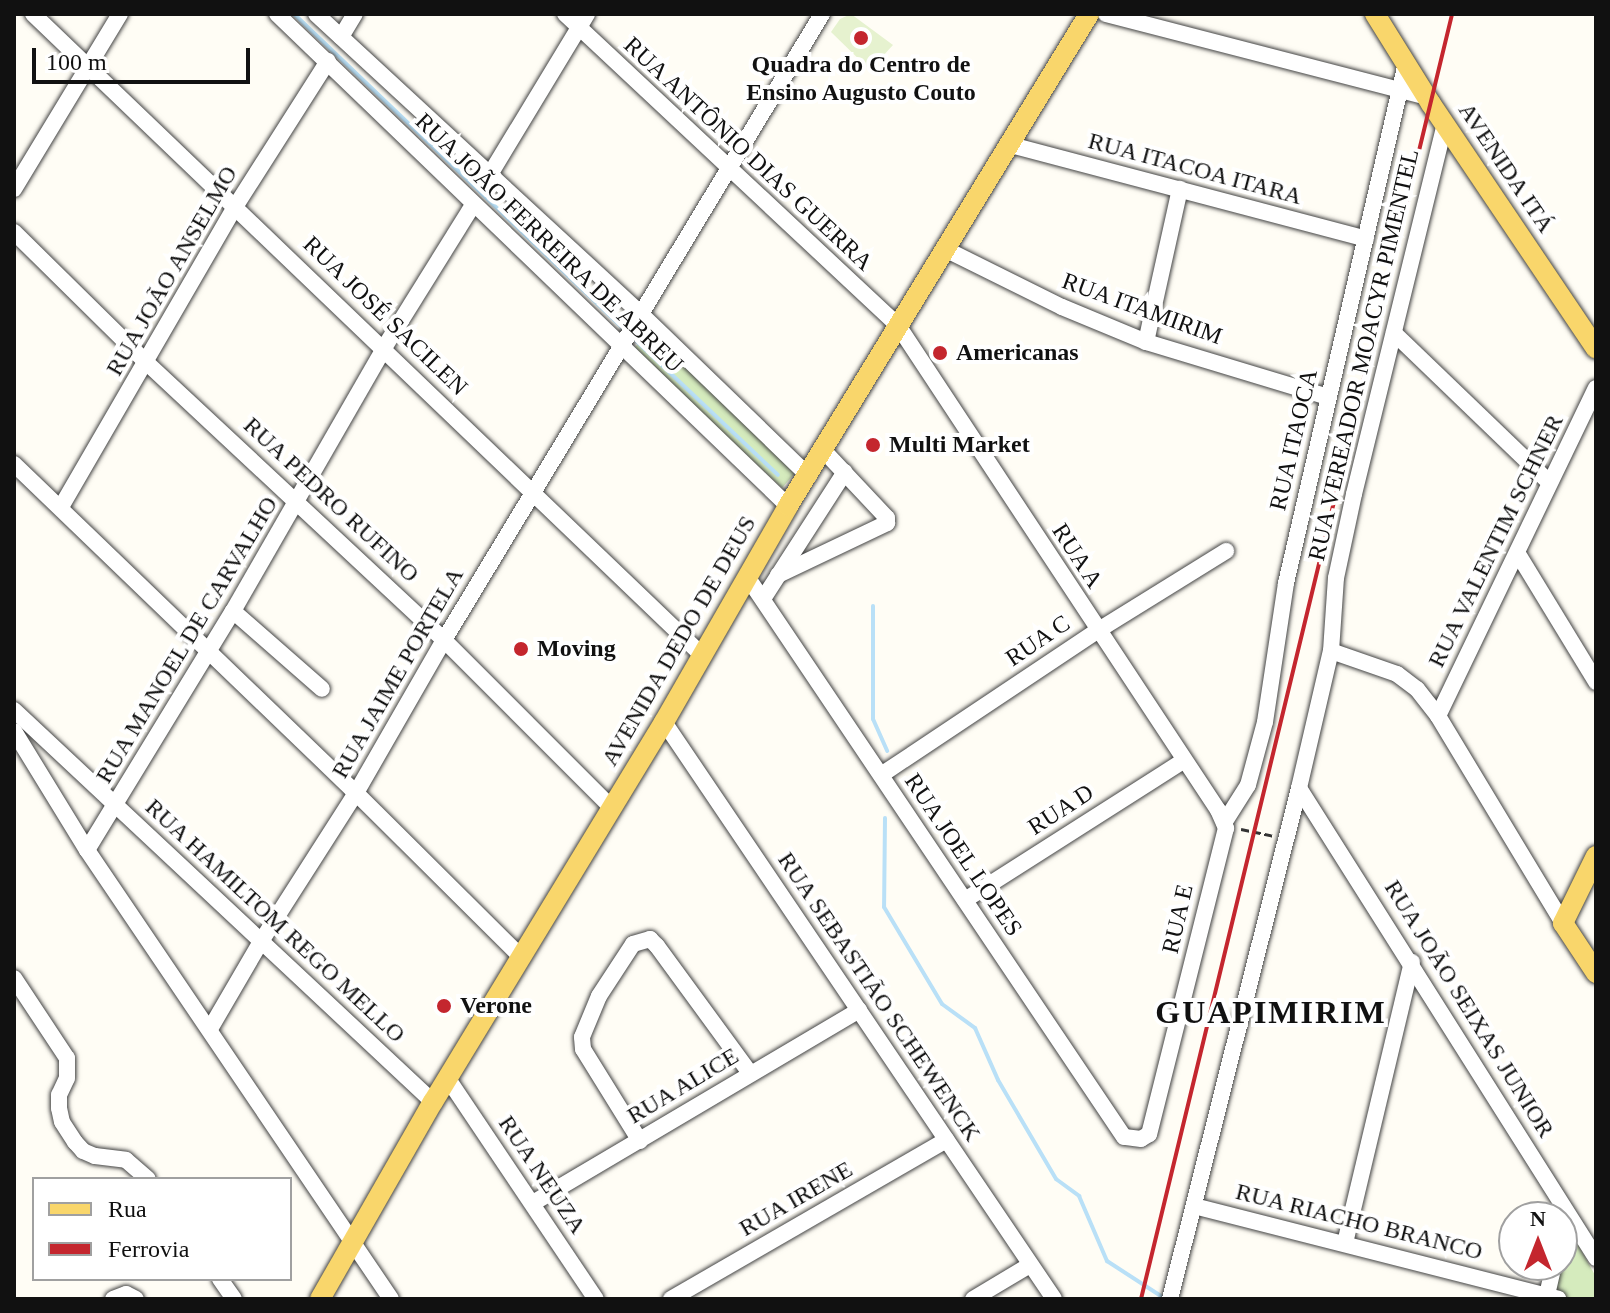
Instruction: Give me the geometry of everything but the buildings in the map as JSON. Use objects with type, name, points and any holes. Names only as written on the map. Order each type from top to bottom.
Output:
[{"type":"main road","name":"AVENIDA DEDO DE DEUS","points":[[320,1299],[520,956],[664,722],[788,506],[1089,14]]},
{"type":"main road","name":"AVENIDA ITÁ","points":[[1375,14],[1596,349]]},
{"type":"main road","points":[[1596,856],[1563,923],[1596,973]]},
{"type":"street","name":"RUA JOSÉ SACILEN","points":[[33,14],[702,655]]},
{"type":"street","points":[[14,189],[120,14]]},
{"type":"street","name":"RUA JOÃO FERREIRA DE ABREU","points":[[277,14],[473,205],[624,344],[788,506]]},
{"type":"street","name":"RUA JOÃO FERREIRA DE ABREU","points":[[316,14],[809,476]]},
{"type":"street","points":[[341,37],[355,14]]},
{"type":"street","name":"RUA ANTÔNIO DIAS GUERRA","points":[[565,14],[583,21],[728,170],[899,327]]},
{"type":"street","name":"RUA JAIME PORTELA","points":[[210,1029],[260,943],[356,793],[444,640],[822,14]]},
{"type":"street","points":[[1106,14],[1427,97]]},
{"type":"street","points":[[489,176],[583,21]]},
{"type":"street","name":"RUA JOÃO ANSELMO","points":[[61,507],[235,207],[328,61]]},
{"type":"street","name":"RUA ITAOCA","points":[[1223,820],[1248,785],[1265,722],[1286,583],[1406,63]]},
{"type":"street","name":"RUA VEREADOR MOACYR PIMENTEL","points":[[1172,1291],[1299,788],[1331,651],[1336,578],[1445,124]]},
{"type":"street","name":"RUA ITACOA ITARA","points":[[1011,145],[1366,239]]},
{"type":"street","points":[[1146,342],[1180,189]]},
{"type":"street","name":"RUA MANOEL DE CARVALHO","points":[[87,850],[233,611],[384,348],[473,205]]},
{"type":"street","name":"RUA PEDRO RUFINO","points":[[14,232],[147,363],[444,640],[611,807]]},
{"type":"street","name":"RUA ITAMIRIM","points":[[947,250],[1062,307],[1146,342],[1328,397]]},
{"type":"street","name":"RUA A","points":[[899,327],[1223,820]]},
{"type":"street","points":[[1394,333],[1549,482]]},
{"type":"street","name":"RUA VALENTIM SCHNER","points":[[1438,716],[1596,388]]},
{"type":"street","points":[[778,575],[887,523],[887,518],[824,451]]},
{"type":"street","points":[[14,464],[209,650],[520,956]]},
{"type":"street","points":[[763,599],[845,472]]},
{"type":"street","name":"RUA C","points":[[881,775],[1097,631],[1226,551]]},
{"type":"street","points":[[1518,554],[1596,682]]},
{"type":"street","name":"RUA JOEL LOPES","points":[[748,578],[1124,1137],[1141,1139],[1149,1134]]},
{"type":"street","points":[[233,611],[322,689]]},
{"type":"street","points":[[1331,651],[1397,674],[1417,689],[1438,716],[1563,923]]},
{"type":"street","name":"RUA HAMILTOM REGO MELLO","points":[[14,710],[433,1102]]},
{"type":"street","name":"RUA SEBASTIÃO SCHEWENCK","points":[[664,722],[1054,1299]]},
{"type":"street","points":[[14,731],[87,850],[391,1299]]},
{"type":"street","name":"RUA D","points":[[965,900],[1183,761]]},
{"type":"street","name":"RUA JOÃO SEIXAS JUNIOR","points":[[1299,788],[1562,1201]]},
{"type":"street","name":"RUA E","points":[[1149,1134],[1223,820]]},
{"type":"street","points":[[640,1141],[583,1049],[582,1037],[599,996],[633,944],[650,939],[657,946],[750,1073]]},
{"type":"street","points":[[1345,1243],[1412,962]]},
{"type":"street","points":[[14,978],[67,1058],[67,1078],[59,1095],[59,1108],[62,1122],[75,1142],[83,1151],[95,1156],[126,1160],[146,1177]]},
{"type":"street","name":"RUA ALICE","points":[[533,1203],[859,1010]]},
{"type":"street","name":"RUA NEUZA","points":[[448,1079],[596,1299]]},
{"type":"street","name":"RUA IRENE","points":[[671,1299],[946,1140]]},
{"type":"street","name":"RUA RIACHO BRANCO","points":[[1194,1206],[1553,1297]]},
{"type":"street","name":"RUA JOÃO SEIXAS JUNIOR","points":[[1578,1228],[1596,1258]]},
{"type":"street","points":[[973,1299],[1030,1265]]},
{"type":"street","points":[[221,1281],[234,1299]]},
{"type":"street","points":[[113,1299],[126,1294],[136,1299]]},
{"type":"path","points":[[1223,820],[1285,840]]},
{"type":"green space","name":"Quadra do Centro de Ensino Augusto Couto","points":[[851,14],[893,45],[870,70],[831,32],[840,19]]},
{"type":"green space","points":[[650,332],[795,473],[782,488],[633,349]]},
{"type":"green space","points":[[1578,1244],[1596,1277],[1596,1299],[1554,1296],[1558,1281],[1578,1281]]},
{"type":"waterway","points":[[294,14],[625,330]]},
{"type":"waterway","points":[[631,336],[778,475]]},
{"type":"waterway","points":[[873,606],[873,719],[887,751]]},
{"type":"waterway","points":[[885,818],[884,907],[942,1004],[975,1028],[998,1080],[1056,1179],[1079,1196],[1107,1261],[1164,1298]]},
{"type":"railway","points":[[1141,1299],[1452,14]]},
{"type":"place","name":"Quadra do Centro de Ensino Augusto Couto","points":[[861,38]]},
{"type":"place","name":"Americanas","points":[[940,353]]},
{"type":"place","name":"Multi Market","points":[[873,445]]},
{"type":"place","name":"Moving","points":[[521,649]]},
{"type":"place","name":"Verone","points":[[444,1006]]},
{"type":"district","name":"GUAPIMIRIM","points":[[1271,1012]]}]
